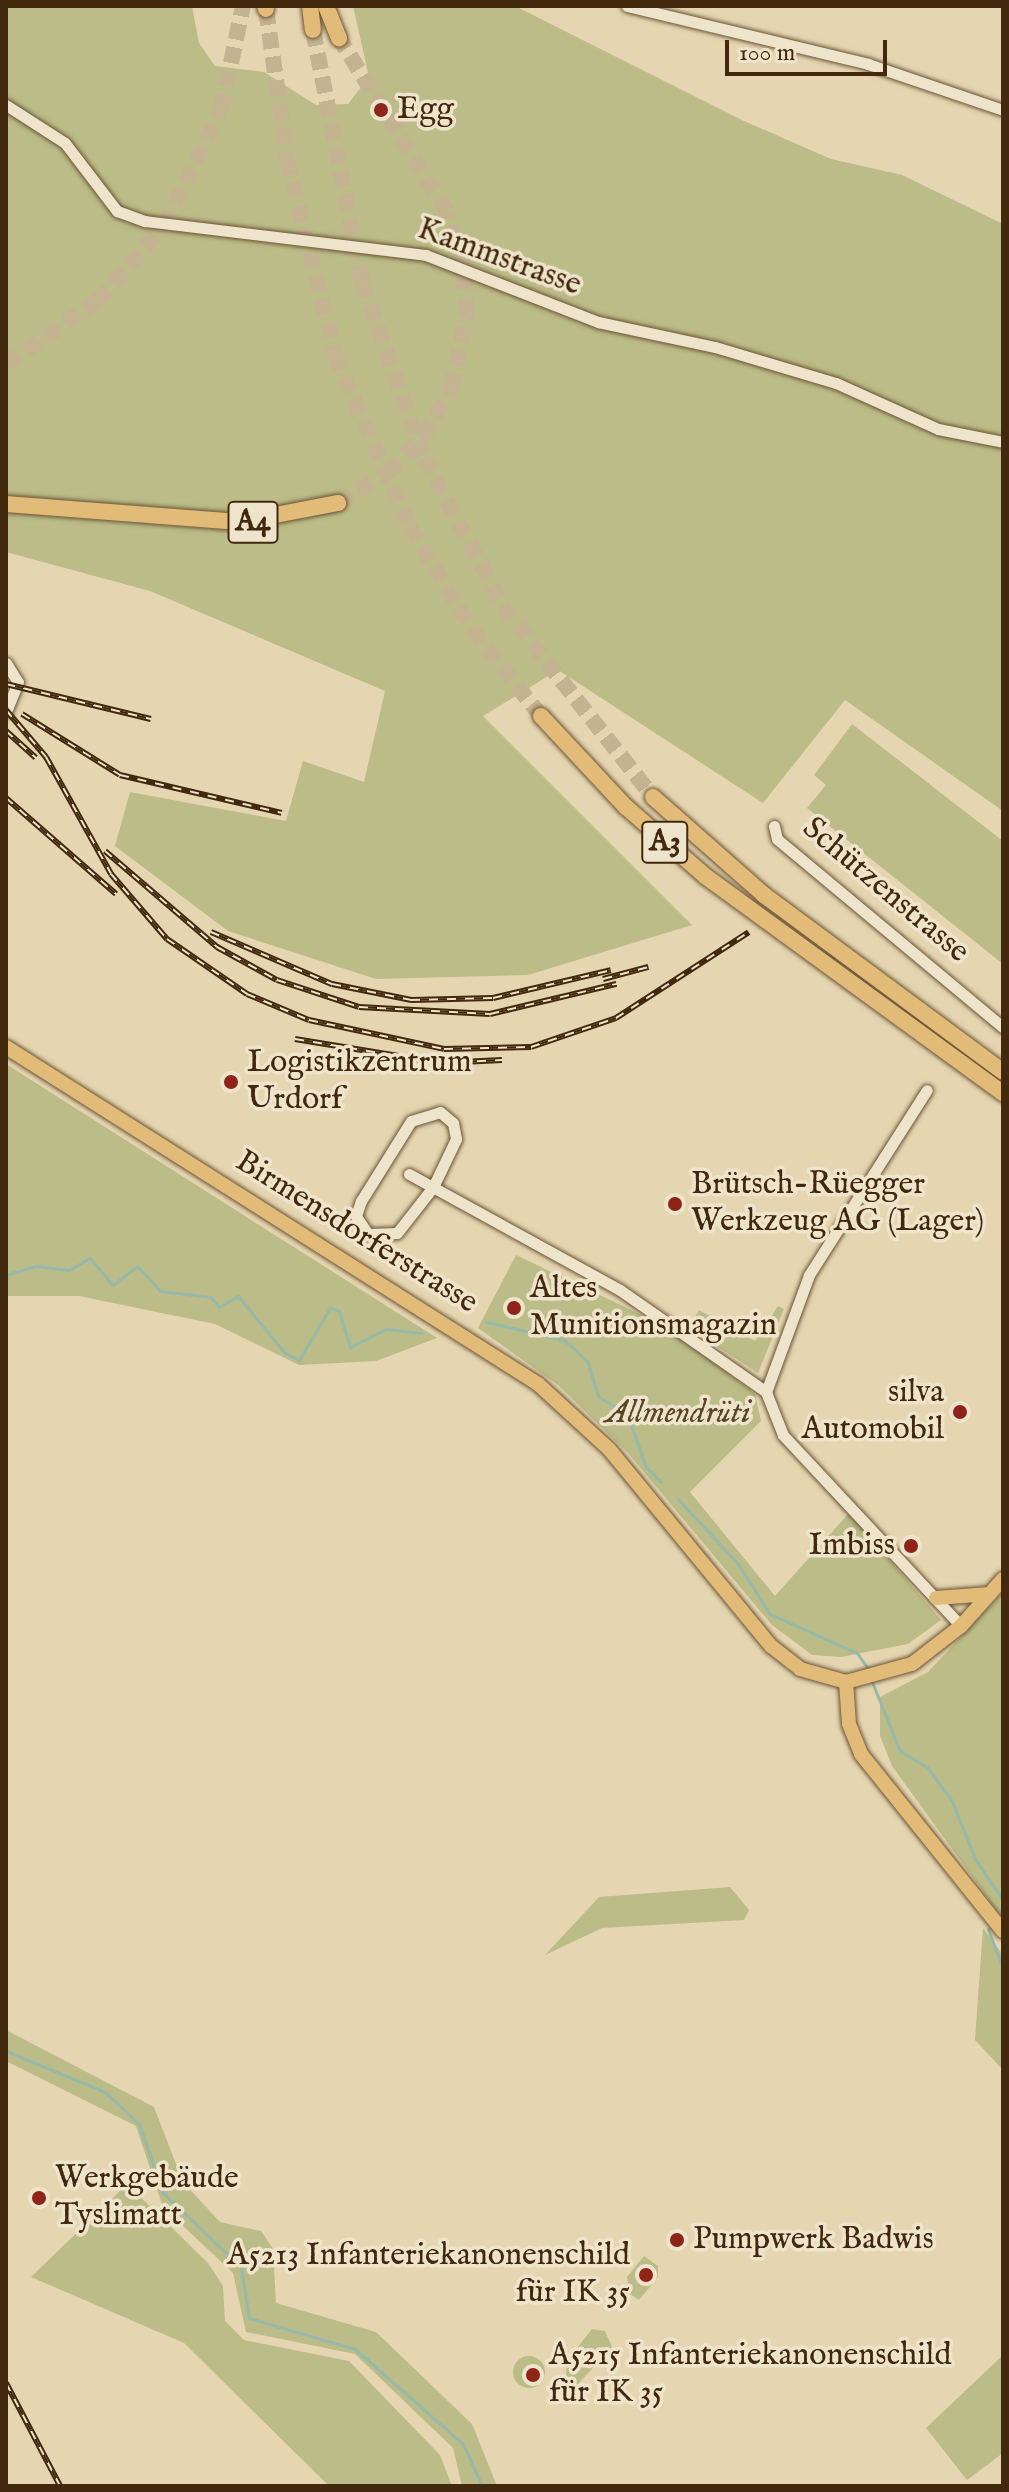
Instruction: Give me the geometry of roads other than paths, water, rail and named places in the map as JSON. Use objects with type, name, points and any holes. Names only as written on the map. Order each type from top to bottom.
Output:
[{"type":"highway","points":[[310,6],[313,30]]},
{"type":"highway","points":[[326,6],[339,38]]},
{"type":"highway","name":"A4","points":[[6,504],[239,522],[338,503]]},
{"type":"highway","name":"A3","points":[[541,716],[626,807],[705,876],[1003,1093]]},
{"type":"highway","name":"A3","points":[[653,797],[764,895],[1003,1072]]},
{"type":"main road","name":"Birmensdorferstrasse","points":[[6,1047],[518,1368],[626,1467],[771,1646],[800,1669],[852,1682]]},
{"type":"main road","points":[[1003,1579],[961,1626],[883,1676],[852,1682],[849,1724],[861,1754],[1003,1931]]},
{"type":"main road","points":[[936,1598],[990,1594]]},
{"type":"street","points":[[627,6],[868,64],[1003,110]]},
{"type":"street","name":"Kammstrasse","points":[[6,105],[65,143],[117,211],[145,221],[426,255],[598,322],[715,347],[836,383],[938,429],[1003,442]]},
{"type":"street","points":[[6,663],[18,682],[8,708]]},
{"type":"street","name":"Schützenstrasse","points":[[774,826],[777,839],[1003,1027]]},
{"type":"street","points":[[766,1392],[809,1275],[927,1090]]},
{"type":"street","points":[[440,1112],[453,1123],[456,1139],[442,1162],[433,1187],[387,1238],[368,1234],[356,1216],[422,1113],[440,1112]]},
{"type":"street","points":[[409,1174],[620,1290],[766,1392],[783,1435],[961,1626]]},
{"type":"waterway","points":[[6,1275],[36,1266],[69,1270],[90,1258],[113,1285],[137,1266],[160,1291],[211,1297],[219,1307],[238,1296],[285,1353],[299,1360],[330,1308],[339,1311],[350,1347],[385,1329],[422,1333]]},
{"type":"waterway","points":[[487,1322],[564,1340],[587,1361],[599,1397],[627,1414],[646,1467],[661,1482]]},
{"type":"waterway","points":[[678,1499],[738,1564],[770,1614],[857,1653],[869,1670]]},
{"type":"waterway","points":[[872,1682],[900,1751],[927,1767],[952,1801],[975,1859],[1003,1900]]},
{"type":"waterway","points":[[1001,1913],[1003,1908]]},
{"type":"waterway","points":[[988,1929],[1003,1969]]},
{"type":"waterway","points":[[6,2051],[105,2092],[139,2124],[163,2193],[241,2267],[249,2318],[355,2349],[463,2444],[482,2486]]},
{"type":"tunnel","points":[[6,364],[97,301],[164,226],[221,110],[243,6]]},
{"type":"tunnel","points":[[266,9],[287,159],[335,355],[409,526],[472,629],[541,716]]},
{"type":"tunnel","points":[[313,30],[362,282],[424,458],[502,605],[653,797]]},
{"type":"tunnel","points":[[338,503],[388,473],[423,437],[451,389],[467,313],[463,264],[447,212],[339,38]]},
{"type":"railway","points":[[6,684],[151,719]]},
{"type":"railway","points":[[6,710],[46,757],[111,874],[167,939],[247,994],[309,1020],[444,1049],[531,1047],[616,1018],[749,932]]},
{"type":"railway","points":[[22,714],[120,775],[282,813]]},
{"type":"railway","points":[[6,731],[36,758]]},
{"type":"railway","points":[[6,798],[116,894]]},
{"type":"railway","points":[[105,851],[217,947],[277,980],[359,1007],[490,1014],[616,984]]},
{"type":"railway","points":[[211,932],[332,984],[411,1000],[493,998],[611,970]]},
{"type":"railway","points":[[603,979],[648,967]]},
{"type":"railway","points":[[295,1039],[441,1063],[502,1060]]},
{"type":"railway","points":[[6,2383],[60,2486]]},
{"type":"place","name":"Egg","points":[[381,110]]},
{"type":"place","name":"Logistikzentrum Urdorf","points":[[231,1082]]},
{"type":"place","name":"Brütsch-Rüegger Werkzeug AG (Lager)","points":[[675,1204]]},
{"type":"place","name":"Altes Munitionsmagazin","points":[[514,1308]]},
{"type":"place","name":"silva Automobil","points":[[960,1412]]},
{"type":"place","name":"Imbiss","points":[[911,1546]]},
{"type":"place","name":"Werkgebäude Tyslimatt","points":[[39,2198]]},
{"type":"place","name":"Pumpwerk Badwis","points":[[677,2240]]},
{"type":"place","name":"A5213 Infanteriekanonenschild für IK 35","points":[[646,2275]]},
{"type":"place","name":"A5215 Infanteriekanonenschild für IK 35","points":[[533,2375]]},
{"type":"park label","name":"Allmendrüti","points":[[678,1414]]}]
